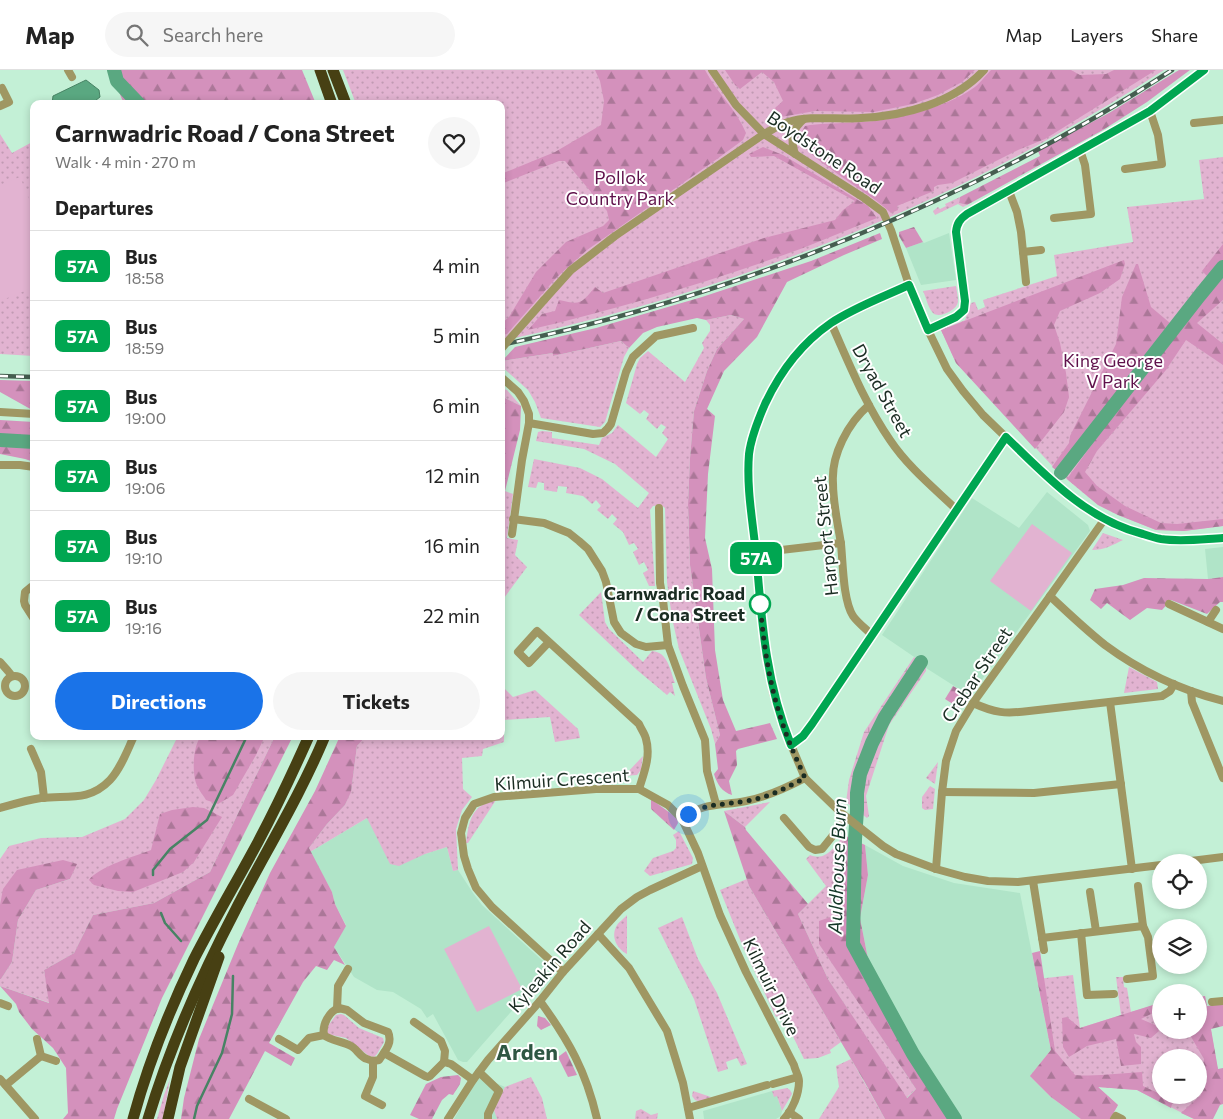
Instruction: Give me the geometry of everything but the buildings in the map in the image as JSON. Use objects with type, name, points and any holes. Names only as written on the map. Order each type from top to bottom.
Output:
[{"type":"highway","points":[[320,70],[331,100]]},
{"type":"highway","points":[[333,70],[344,100]]},
{"type":"highway","points":[[133,1119],[144,1080],[178,993],[206,936],[267,824],[307,740]]},
{"type":"highway","points":[[148,1119],[180,1028],[205,973],[236,908],[311,770],[323,740]]},
{"type":"highway","points":[[168,1119],[184,1057],[236,908]]},
{"type":"street","name":"Boydstone Road","points":[[712,70],[736,105],[764,134],[883,212],[909,285],[947,369],[983,415],[1044,474],[1077,502],[1104,520],[1131,531],[1160,539],[1223,538]]},
{"type":"street","points":[[505,344],[571,270],[615,236],[764,134],[787,123],[804,119],[878,117],[915,109],[947,97],[974,80],[984,70]]},
{"type":"street","points":[[928,330],[956,317],[964,310],[965,301],[956,232],[960,218],[1150,111],[1204,70]]},
{"type":"street","points":[[0,89],[2,88],[9,102],[0,106]]},
{"type":"street","points":[[1125,169],[1162,164],[1158,135],[1150,111]]},
{"type":"street","points":[[795,154],[792,146],[794,132],[798,124],[804,119]]},
{"type":"street","points":[[1194,123],[1223,120]]},
{"type":"street","points":[[1054,218],[1091,214],[1085,165],[1080,150]]},
{"type":"street","points":[[1009,190],[1021,232],[1026,282]]},
{"type":"street","points":[[1023,252],[1041,250]]},
{"type":"street","points":[[909,285],[863,306],[831,324],[805,345],[787,365],[772,388],[754,431],[749,454],[750,505],[768,665],[773,693],[783,726],[805,778],[847,818],[896,854],[936,869],[988,881],[1033,881],[1152,866]]},
{"type":"street","name":"Dryad Street","points":[[831,324],[869,405],[890,440],[917,472],[957,510]]},
{"type":"street","points":[[529,424],[593,434],[602,433],[608,428],[612,420],[626,372],[633,357],[656,336],[693,328]]},
{"type":"street","points":[[505,381],[518,392],[529,414],[512,534]]},
{"type":"street","name":"Harport Street","points":[[869,405],[859,414],[844,437],[839,448],[832,481],[841,543],[845,590],[849,606],[852,615],[872,635]]},
{"type":"street","points":[[0,412],[30,414]]},
{"type":"street","points":[[791,745],[808,730],[1006,437]]},
{"type":"street","points":[[0,465],[30,466]]},
{"type":"street","points":[[658,508],[660,583],[668,645],[705,740],[707,771],[716,804]]},
{"type":"street","points":[[514,519],[544,523],[569,533],[579,541],[588,549],[602,570],[614,622],[621,633],[636,644],[646,647],[668,645]]},
{"type":"street","name":"Crebar Street","points":[[936,869],[946,761],[956,731],[973,704],[1104,520]]},
{"type":"street","points":[[756,553],[841,543]]},
{"type":"street","points":[[30,587],[25,592],[24,601],[30,612]]},
{"type":"street","points":[[1050,596],[1104,644],[1127,661],[1174,684],[1223,701]]},
{"type":"street","points":[[1169,604],[1223,630]]},
{"type":"street","points":[[1208,622],[1216,610]]},
{"type":"street","points":[[549,642],[639,724],[646,738],[647,750],[646,766],[639,789]]},
{"type":"street","points":[[0,662],[12,676]]},
{"type":"street","points":[[973,704],[999,713],[1011,713],[1162,696],[1170,691],[1174,684]]},
{"type":"street","points":[[1192,691],[1192,702],[1223,778]]},
{"type":"street","points":[[1110,702],[1132,869]]},
{"type":"street","points":[[0,808],[44,798],[84,795],[99,788],[114,775],[132,740]]},
{"type":"street","points":[[32,749],[42,772],[44,798]]},
{"type":"street","points":[[682,819],[698,808],[716,804],[745,802],[767,796],[805,778]]},
{"type":"street","points":[[942,792],[1034,793],[1121,784]]},
{"type":"street","name":"Kilmuir Crescent","points":[[563,972],[492,907],[476,888],[464,856],[461,833],[465,818],[474,804],[494,797],[596,789],[639,789],[668,805],[682,819],[702,866]]},
{"type":"street","points":[[784,818],[809,847],[815,850],[822,848],[847,818]]},
{"type":"street","points":[[784,833],[791,826]]},
{"type":"street","points":[[1207,859],[1223,857]]},
{"type":"street","name":"Kyleakin Road","points":[[448,1119],[479,1072],[563,972],[621,909],[637,897],[702,866]]},
{"type":"street","name":"Kilmuir Drive","points":[[702,866],[720,915],[746,972],[794,1065],[798,1077]]},
{"type":"street","points":[[1033,881],[1044,950]]},
{"type":"street","points":[[1127,979],[1153,976],[1148,937],[1143,926],[1138,886]]},
{"type":"street","points":[[1090,892],[1096,931]]},
{"type":"street","points":[[1042,938],[1143,926]]},
{"type":"street","points":[[1082,933],[1087,994],[1114,994]]},
{"type":"street","points":[[598,934],[629,968],[667,1031],[683,1083],[690,1119]]},
{"type":"street","points":[[337,1009],[338,986],[348,969]]},
{"type":"street","points":[[540,1001],[576,1056],[586,1078],[597,1119]]},
{"type":"street","points":[[1212,1002],[1223,1001]]},
{"type":"street","points":[[279,1039],[298,1050],[309,1038],[324,1035],[349,1045],[364,1058],[373,1061],[379,1060],[390,1041],[388,1032],[364,1022],[342,1008],[333,1011],[324,1025],[324,1035]]},
{"type":"street","points":[[384,1053],[425,1076],[430,1076],[444,1062],[445,1050],[441,1041],[414,1022]]},
{"type":"street","points":[[37,1040],[40,1056]]},
{"type":"street","points":[[40,1056],[56,1061]]},
{"type":"street","points":[[31,1118],[3,1082],[40,1056]]},
{"type":"street","points":[[373,1061],[373,1077],[365,1096],[382,1106]]},
{"type":"street","points":[[444,1062],[451,1064],[473,1080]]},
{"type":"street","points":[[479,1072],[499,1091],[488,1114],[488,1119]]},
{"type":"street","points":[[688,1108],[798,1077],[795,1101],[786,1116],[799,1119]]},
{"type":"street","points":[[249,1099],[286,1119]]},
{"type":"street","points":[[1114,1119],[1116,1116],[1122,1119]]},
{"type":"shaded area","points":[[86,80],[99,90],[100,97],[96,100],[52,100],[53,96]]},
{"type":"shaded area","points":[[949,233],[956,280],[921,285],[906,248]]},
{"type":"shaded area","points":[[1047,492],[1088,525],[1090,531],[970,696],[926,668],[926,665],[882,635],[972,498],[1019,528]]},
{"type":"shaded area","points":[[1223,547],[1223,577],[1208,579],[1205,549]]},
{"type":"shaded area","points":[[367,818],[425,854],[447,847],[453,871],[458,870],[482,905],[545,963],[545,973],[467,1062],[458,1060],[433,1014],[427,1018],[421,1009],[393,992],[377,990],[354,977],[334,947],[346,925],[335,904],[332,892],[310,852]]},
{"type":"shaded area","points":[[865,845],[903,866],[954,883],[1020,893],[1051,1050],[1051,1097],[1081,1119],[956,1119],[868,959],[860,918],[868,875]]},
{"type":"shaded area","points":[[485,1072],[496,1083],[505,1087],[494,1109],[497,1119],[454,1119],[473,1086]]},
{"type":"shaded area","points":[[772,1091],[774,1096],[777,1096],[782,1111],[781,1116],[776,1119],[704,1119],[703,1111]]},
{"type":"green space","points":[[110,70],[302,70],[314,100],[122,100]]},
{"type":"green space","name":"Pollok Country Park","points":[[343,70],[1164,70],[1087,117],[1009,161],[928,200],[845,236],[761,268],[675,296],[589,320],[505,340],[505,100],[354,100]]},
{"type":"green space","points":[[595,70],[705,70],[737,116],[746,133],[743,140],[587,250],[557,277],[505,334],[505,320],[536,272],[566,242],[603,226],[609,220],[607,211],[565,161],[559,161],[505,182],[505,172],[555,152],[601,125],[604,101],[600,81]]},
{"type":"green space","points":[[725,70],[975,70],[962,82],[938,95],[913,104],[874,112],[815,111],[781,117],[775,108],[783,101],[774,82],[762,72],[740,89]]},
{"type":"green space","points":[[991,70],[1071,70],[1080,75],[1106,74],[1114,70],[1156,70],[1045,139],[1018,150],[952,183],[938,185],[934,187],[934,191],[897,206],[898,210],[891,213],[814,156],[805,148],[800,140],[800,135],[805,126],[877,121],[935,107],[972,89]]},
{"type":"green space","points":[[1179,70],[1190,70],[1147,102],[1103,130],[967,205],[959,203],[960,197],[1040,156],[1038,151],[1109,113]]},
{"type":"green space","points":[[0,134],[12,153],[30,143],[30,356],[0,354]]},
{"type":"green space","points":[[763,147],[783,155],[868,206],[877,218],[803,248],[701,283],[598,313],[528,330],[542,314],[555,311],[559,300],[580,302],[595,287],[603,293],[764,238],[835,220],[843,210],[855,201],[774,156],[751,157],[749,154]]},
{"type":"green space","name":"King George V Park","points":[[1223,157],[1223,526],[1184,531],[1156,530],[1098,505],[1058,472],[956,363],[941,330],[965,320],[971,303],[975,302],[978,310],[985,307],[983,300],[1057,276],[1054,255],[1133,242],[1127,207],[1204,199],[1199,160]]},
{"type":"green space","points":[[20,177],[30,201],[30,289],[0,301],[0,185]]},
{"type":"green space","points":[[960,197],[959,203],[967,205],[963,207],[958,204],[935,215],[933,211],[938,207],[940,209],[946,206],[945,204]]},
{"type":"green space","points":[[914,227],[923,242],[906,248],[899,236],[899,232]]},
{"type":"green space","points":[[880,233],[882,239],[787,282],[757,337],[724,371],[707,409],[715,416],[708,474],[705,538],[712,569],[715,650],[723,700],[736,731],[770,723],[777,739],[736,751],[737,765],[729,781],[732,795],[720,787],[714,774],[718,769],[715,744],[720,735],[706,678],[690,565],[688,504],[694,411],[707,371],[717,349],[744,319],[731,315],[706,320],[697,318],[657,327],[643,333],[629,348],[621,341],[553,356],[553,353],[505,361],[505,358],[515,347],[596,328],[702,297],[811,261]]},
{"type":"green space","points":[[1223,244],[1223,260],[1208,277],[1202,271]]},
{"type":"green space","points":[[1124,260],[1125,264],[1120,279],[1100,293],[1060,311],[1054,325],[1060,343],[1069,397],[1064,412],[1035,449],[956,363],[941,330]]},
{"type":"green space","points":[[1136,264],[1138,264],[1151,307],[1170,323],[1058,472],[1052,467],[1069,443],[1070,436],[1116,344],[1122,297]]},
{"type":"green space","points":[[1223,275],[1223,300],[1197,323],[1223,344],[1223,365],[1186,340],[1166,370],[1097,451],[1085,472],[1097,486],[1125,506],[1161,523],[1177,524],[1223,519],[1223,526],[1184,531],[1156,530],[1098,505],[1067,479],[1162,350]]},
{"type":"green space","points":[[956,286],[958,302],[955,308],[939,315],[933,313],[923,291]]},
{"type":"green space","points":[[731,315],[744,319],[717,349],[707,371],[694,411],[688,504],[690,565],[706,678],[720,735],[715,744],[711,729],[679,649],[672,618],[667,582],[665,508],[661,505],[653,506],[650,510],[655,586],[649,586],[643,573],[648,570],[644,562],[639,565],[633,552],[638,549],[634,543],[629,545],[623,532],[613,524],[617,519],[612,514],[608,519],[597,510],[601,506],[596,500],[592,504],[583,496],[566,493],[567,487],[558,486],[557,492],[544,490],[544,483],[538,482],[536,488],[528,487],[534,459],[580,468],[602,479],[638,508],[649,493],[615,464],[584,449],[536,441],[538,432],[552,432],[552,438],[599,445],[602,438],[612,433],[618,425],[656,457],[668,439],[662,433],[666,427],[661,424],[657,429],[646,419],[649,414],[644,410],[640,414],[626,403],[640,358],[648,351],[685,382],[704,348],[702,343],[710,331],[710,325],[706,320]]},
{"type":"green space","points":[[621,341],[629,348],[624,357],[605,422],[600,427],[541,418],[528,390],[505,370],[505,361],[553,353],[553,356]]},
{"type":"green space","points":[[0,380],[30,381],[30,409],[0,392]]},
{"type":"green space","points":[[505,389],[507,390],[521,406],[505,398]]},
{"type":"green space","points":[[505,398],[521,406],[520,430],[505,491]]},
{"type":"green space","points":[[0,420],[30,422],[30,461],[0,454]]},
{"type":"green space","points":[[505,491],[513,494],[507,538],[518,540],[515,555],[527,567],[505,597]]},
{"type":"green space","points":[[1032,524],[1072,553],[1031,611],[990,581]]},
{"type":"green space","points":[[1103,533],[1123,540],[1104,548],[1092,550]]},
{"type":"green space","points":[[1223,577],[1223,602],[1220,602],[1207,614],[1171,600],[1162,610],[1147,608],[1130,620],[1107,603],[1101,609],[1090,600],[1095,589],[1123,585],[1144,578],[1208,579]]},
{"type":"green space","points":[[601,592],[605,622],[609,629],[643,662],[652,651],[665,658],[675,683],[672,683],[675,696],[670,692],[667,695],[637,670],[579,615]]},
{"type":"green space","points":[[914,657],[926,665],[926,671],[889,725],[866,796],[869,816],[867,818],[846,802],[849,780],[864,732]]},
{"type":"green space","points":[[1129,667],[1157,682],[1158,689],[1124,693]]},
{"type":"green space","points":[[953,686],[970,696],[959,708],[945,699]]},
{"type":"green space","points":[[505,689],[513,697],[535,690],[578,729],[580,738],[555,742],[550,717],[505,720]]},
{"type":"green space","points":[[176,740],[273,740],[210,872],[154,903],[93,915],[74,953],[44,970],[50,1003],[0,986],[0,979],[12,962],[18,920],[36,890],[70,879],[76,864],[0,905],[0,859],[9,846],[41,838],[82,837],[125,819],[144,800]]},
{"type":"green space","points":[[198,740],[263,740],[233,795],[218,804],[206,800],[196,783],[194,759]]},
{"type":"green space","points":[[273,740],[291,740],[162,998],[114,1119],[63,1119],[68,1113],[66,1068],[53,1048],[32,1029],[19,1012],[16,1004],[0,986],[49,1003],[44,970],[74,953],[93,915],[154,903],[210,872]]},
{"type":"green space","points":[[338,740],[362,740],[357,746],[351,792],[345,805],[327,824],[309,848],[332,892],[335,904],[346,926],[334,947],[345,965],[334,960],[327,970],[316,966],[303,982],[269,1043],[295,1058],[291,1066],[265,1051],[229,1119],[181,1119],[184,1098],[199,1039],[238,944],[270,873],[315,791]]},
{"type":"green space","points":[[362,740],[504,740],[504,742],[483,749],[482,756],[462,758],[463,789],[472,797],[462,810],[456,829],[458,870],[453,871],[447,847],[425,854],[399,866],[390,864],[367,818],[310,852],[309,848],[327,824],[345,805],[351,791],[357,746]]},
{"type":"green space","points":[[643,756],[641,770],[637,775],[624,776]]},
{"type":"green space","points":[[938,762],[935,784],[926,778]]},
{"type":"green space","points":[[930,786],[935,789],[933,809],[925,810],[922,808],[922,797]]},
{"type":"green space","points":[[651,799],[677,818],[678,823],[674,830],[651,809]]},
{"type":"green space","points":[[496,800],[468,843],[466,843],[474,813],[483,805]]},
{"type":"green space","points":[[770,802],[745,827],[724,811]]},
{"type":"green space","points":[[193,807],[204,808],[222,817],[194,862],[183,872],[133,892],[118,891],[94,885],[89,880],[108,866],[151,850],[160,814]]},
{"type":"green space","points":[[724,811],[745,827],[808,904],[798,914],[828,979],[907,1098],[916,1089],[819,944],[819,921],[839,914],[844,835],[865,845],[868,875],[860,918],[868,959],[956,1119],[885,1119],[749,886]]},
{"type":"green space","points":[[679,831],[693,858],[692,864],[650,876],[644,871],[653,858],[673,851],[676,848],[676,840],[673,835]]},
{"type":"green space","points":[[844,835],[839,915],[819,943],[916,1089],[906,1098],[828,979],[798,914],[826,886],[806,859],[810,855],[816,857],[830,852]]},
{"type":"green space","points":[[63,860],[77,864],[70,879],[36,890],[18,920],[12,962],[0,979],[0,905],[3,889],[17,870]]},
{"type":"green space","points":[[747,879],[749,886],[841,1042],[830,1050],[831,1053],[818,1058],[804,1059],[782,1014],[776,1017],[743,947],[720,890]]},
{"type":"green space","points":[[627,915],[627,954],[618,946],[614,935],[617,925]]},
{"type":"green space","points":[[682,917],[698,959],[717,993],[747,1064],[741,1066],[737,1058],[726,1062],[728,1069],[718,1072],[694,999],[658,928]]},
{"type":"green space","points":[[489,926],[522,989],[477,1012],[444,949]]},
{"type":"green space","points":[[1040,951],[1055,1051],[1075,1075],[1142,1072],[1143,1086],[1152,1090],[1152,1098],[1137,1090],[1098,1087],[1118,1105],[1110,1119],[1081,1119],[1051,1097],[1030,1076],[1051,1050],[1032,953]]},
{"type":"green space","points":[[1073,975],[1080,1028],[1121,1015],[1116,977],[1123,977],[1131,1012],[1152,1006],[1152,1039],[1207,1039],[1207,1008],[1221,1088],[1194,1119],[1165,1104],[1207,1104],[1207,1049],[1152,1049],[1152,1098],[1137,1090],[1098,1087],[1118,1105],[1110,1119],[1081,1119],[1051,1097],[1030,1076],[1051,1050],[1037,979]]},
{"type":"green space","points":[[1223,1004],[1223,1026],[1211,1029],[1218,1069],[1223,1068],[1223,1104],[1220,1105],[1213,1119],[1194,1119],[1181,1113],[1191,1104],[1207,1104],[1207,1049],[1198,1049],[1192,1039],[1207,1039],[1207,1006]]},
{"type":"green space","points":[[1152,1005],[1152,1014],[1141,1019],[1152,1024],[1152,1037],[1134,1034],[1136,1042],[1141,1047],[1141,1064],[1121,1066],[1116,1039],[1087,1046],[1069,1057],[1063,1047],[1062,1018],[1067,1017],[1080,1028]]},
{"type":"green space","points":[[341,1014],[359,1028],[383,1038],[384,1042],[374,1057],[369,1056],[346,1038],[327,1034],[328,1026],[336,1015]]},
{"type":"green space","points":[[538,1016],[545,1018],[551,1025],[541,1030],[537,1026]]},
{"type":"green space","points":[[566,1051],[577,1075],[568,1077],[558,1057]]},
{"type":"green space","points":[[851,1059],[885,1119],[819,1119],[839,1087],[836,1066]]},
{"type":"green space","points":[[458,1075],[461,1078],[460,1084],[453,1095],[449,1094],[442,1100],[432,1119],[419,1119],[410,1115],[426,1084],[441,1077]]},
{"type":"green space","points":[[531,1077],[542,1098],[547,1119],[497,1119],[494,1110],[505,1087]]},
{"type":"green space","points":[[170,1079],[163,1119],[157,1119],[164,1095]]},
{"type":"green space","points":[[787,1088],[792,1094],[782,1111],[777,1096],[774,1097],[772,1091]]},
{"type":"green space","points":[[693,1091],[711,1097],[701,1102],[695,1100],[692,1096]]},
{"type":"green space","points":[[1163,1104],[1172,1104],[1171,1108]]},
{"type":"green space","points":[[641,1109],[651,1115],[658,1113],[657,1119],[635,1119],[636,1111]]},
{"type":"waterway","points":[[114,70],[117,81],[135,100]]},
{"type":"waterway","name":"Auldhouse Burn","points":[[1061,473],[1223,267]]},
{"type":"waterway","points":[[0,440],[30,442]]},
{"type":"waterway","name":"Auldhouse Burn","points":[[921,662],[885,717],[860,774],[857,793],[855,839],[853,944],[913,1054],[955,1119]]},
{"type":"waterway","points":[[153,875],[153,870],[170,849],[207,820],[245,740]]},
{"type":"waterway","points":[[161,913],[165,923],[181,941]]},
{"type":"waterway","points":[[194,1119],[197,1106],[222,1053],[232,1014],[233,976]]},
{"type":"railway","points":[[505,344],[590,324],[678,300],[764,271],[850,238],[933,202],[1015,162],[1095,118],[1172,70]]},
{"type":"railway","points":[[0,376],[30,377]]},
{"type":"bus line","name":"57A","points":[[1204,70],[1150,111],[960,218],[956,232],[965,301],[964,310],[956,317],[928,330],[909,285],[846,314],[831,324],[805,345],[787,365],[772,388],[754,431],[749,454],[750,505],[768,665],[773,693],[791,745],[803,736],[812,724],[1006,437],[1044,474],[1077,502],[1104,520],[1131,531],[1160,539],[1223,538]]},
{"type":"place","name":"Carnwadric Road / Cona Street","points":[[760,604]]},
{"type":"district","name":"Arden","points":[[527,1052]]},
{"type":"route","points":[[688,814],[698,808],[716,804],[745,802],[767,796],[805,778],[783,726],[773,693],[760,600],[760,604]]}]
